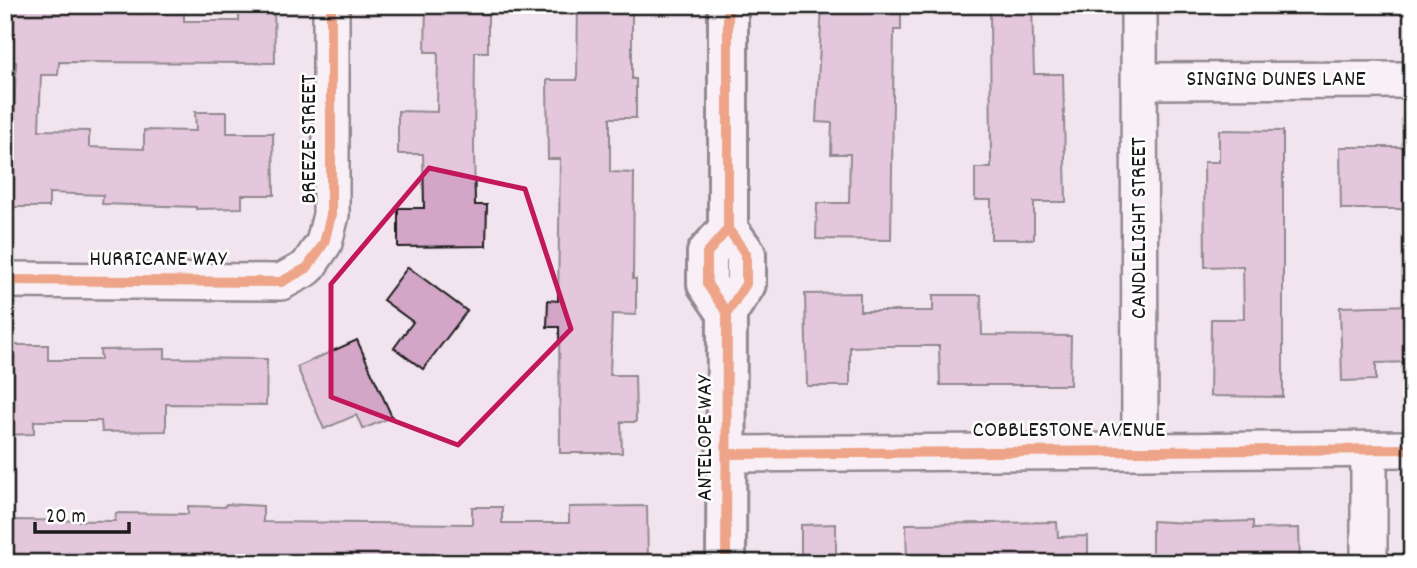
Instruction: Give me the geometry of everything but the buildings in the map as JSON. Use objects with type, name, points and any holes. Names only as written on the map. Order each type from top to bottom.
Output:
[{"type":"street","name":"BREEZE STREET","points":[[307,268],[324,243],[331,215],[331,5]]},
{"type":"street","name":"ANTELOPE WAY","points":[[726,563],[727,313],[707,284],[707,253],[728,229],[728,5]]},
{"type":"street","name":"CANDLELIGHT STREET","points":[[1139,5],[1140,451]]},
{"type":"street","name":"SINGING DUNES LANE","points":[[1140,80],[1412,80]]},
{"type":"street","name":"HURRICANE WAY","points":[[5,280],[281,282],[307,268]]},
{"type":"street","name":"COBBLESTONE AVENUE","points":[[727,454],[1412,449]]},
{"type":"street","points":[[1369,450],[1369,563]]},
{"type":"highlighted area","points":[[429,168],[525,189],[571,329],[458,445],[331,397],[331,284]]},
{"type":"cycle path","points":[[5,280],[281,282],[307,268],[324,243],[331,215],[331,5]]},
{"type":"cycle path","points":[[726,563],[727,313],[746,284],[746,254],[728,229],[728,5]]},
{"type":"cycle path","points":[[727,313],[707,284],[707,253],[728,229]]},
{"type":"cycle path","points":[[727,454],[1412,449]]}]
